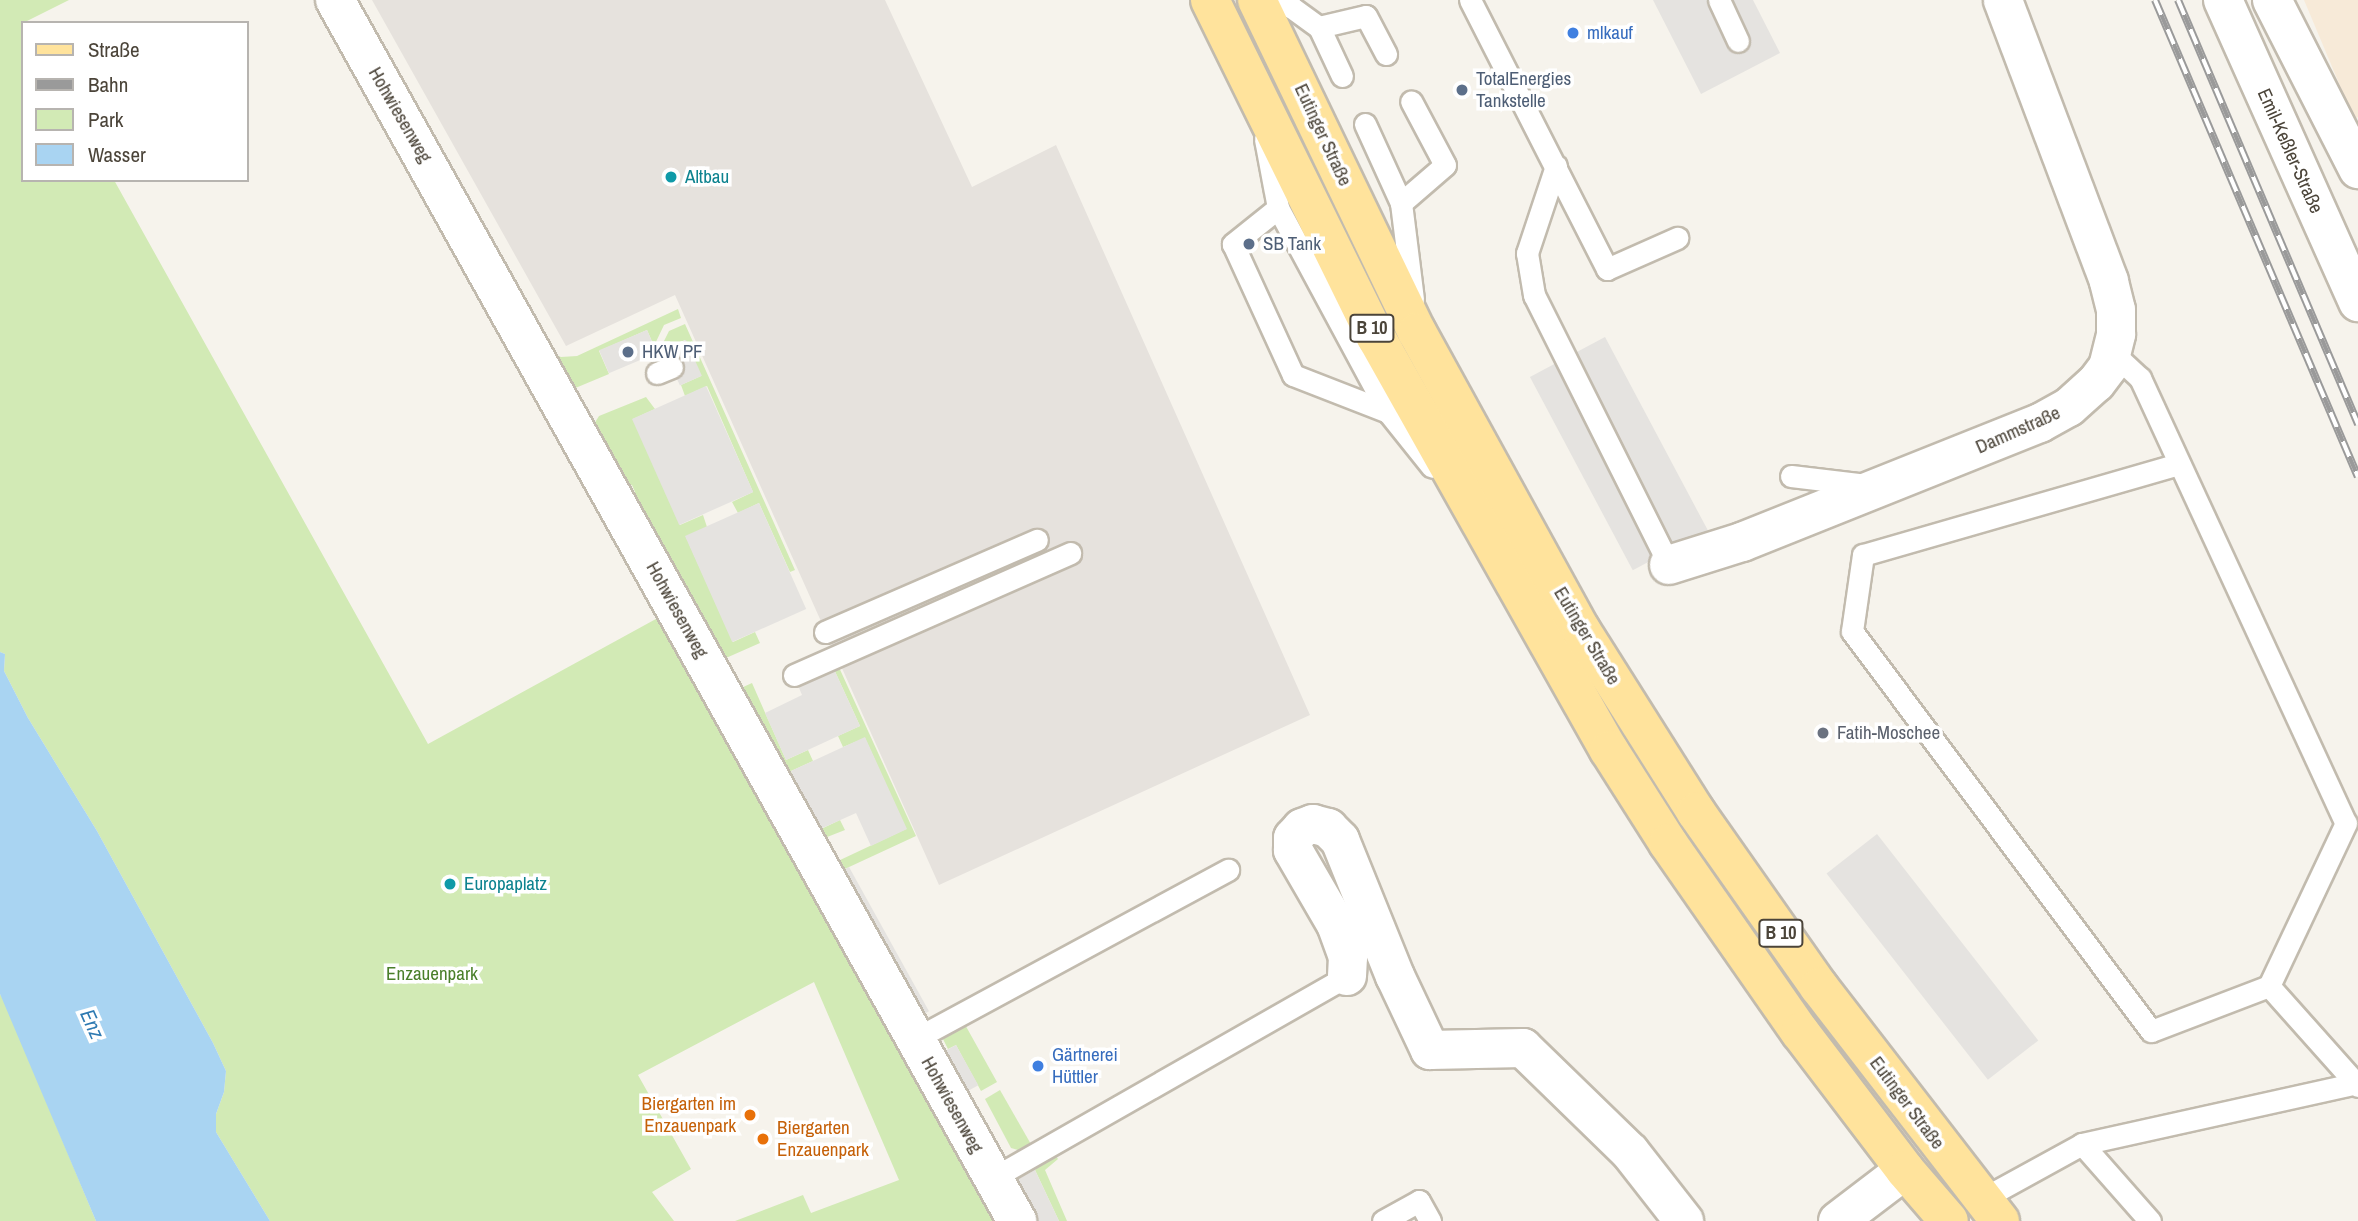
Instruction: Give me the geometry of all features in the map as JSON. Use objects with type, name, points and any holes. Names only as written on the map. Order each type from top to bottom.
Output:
[{"type":"main road","name":"Eutinger Straße","points":[[1210,0],[1376,337],[1589,716],[1668,843],[1800,1032],[1905,1170],[1949,1221]]},
{"type":"main road","name":"Eutinger Straße","points":[[1257,0],[1417,332],[1581,630],[1682,790],[1819,987],[1991,1210]]},
{"type":"street","name":"Hohwiesenweg","points":[[335,0],[870,947],[915,1039],[1017,1221]]},
{"type":"street","name":"Dammstraße","points":[[1669,565],[1742,542],[2040,423],[2069,407],[2096,383],[2108,367],[2113,353],[2116,310],[2109,281],[2003,0]]},
{"type":"street","name":"Emil-Keßler-Straße","points":[[2223,0],[2358,302]]},
{"type":"street","points":[[2272,0],[2358,169]]},
{"type":"street","points":[[1347,976],[1348,957],[1337,926],[1293,850],[1293,838],[1302,828],[1313,824],[1328,828],[1340,840],[1395,976],[1430,1050],[1523,1048],[1630,1152],[1684,1221]]},
{"type":"street","points":[[1838,1221],[1905,1170]]},
{"type":"lane","points":[[1286,0],[1291,7],[1319,27],[1342,76]]},
{"type":"lane","points":[[1470,0],[1607,269],[1677,238]]},
{"type":"lane","points":[[1719,0],[1738,41]]},
{"type":"lane","points":[[1319,27],[1366,16],[1386,54]]},
{"type":"lane","points":[[1256,92],[1278,208],[1388,412],[1479,523]]},
{"type":"lane","points":[[1401,203],[1445,165],[1411,101]]},
{"type":"lane","points":[[1365,124],[1401,203],[1417,332]]},
{"type":"lane","points":[[1556,166],[1527,253],[1534,295],[1669,565]]},
{"type":"lane","points":[[1278,208],[1233,244],[1293,375],[1388,412]]},
{"type":"lane","points":[[2113,353],[2140,378],[2346,823],[2269,986],[2151,1031],[1852,631],[1863,555],[2178,464]]},
{"type":"lane","points":[[1791,476],[1882,487]]},
{"type":"lane","points":[[825,632],[1037,540]]},
{"type":"lane","points":[[794,675],[1070,553]]},
{"type":"lane","points":[[915,1039],[1228,870]]},
{"type":"lane","points":[[993,1178],[1347,976]]},
{"type":"lane","points":[[1991,1210],[2082,1144],[2358,1084],[2269,986]]},
{"type":"lane","points":[[2082,1144],[2150,1221]]},
{"type":"lane","points":[[1383,1221],[1419,1201],[1430,1221]]},
{"type":"shaded area","points":[[372,0],[885,0],[972,187],[1056,145],[1310,715],[939,885],[675,295],[566,346]]},
{"type":"shaded area","points":[[1653,0],[1753,0],[1780,53],[1701,94]]},
{"type":"shaded area","points":[[2304,0],[2358,0],[2358,117],[2354,119]]},
{"type":"shaded area","name":"HKW PF","points":[[647,330],[657,353],[609,373],[599,350]]},
{"type":"shaded area","points":[[1605,337],[1708,530],[1633,570],[1530,377]]},
{"type":"shaded area","points":[[686,340],[702,376],[680,385],[664,350]]},
{"type":"shaded area","points":[[706,386],[753,492],[679,525],[632,419]]},
{"type":"shaded area","points":[[759,503],[806,609],[732,642],[685,536]]},
{"type":"shaded area","points":[[833,667],[860,726],[786,760],[765,713],[802,695],[797,683]]},
{"type":"shaded area","points":[[865,737],[907,829],[871,846],[856,813],[818,830],[791,771]]},
{"type":"shaded area","points":[[1877,834],[2038,1040],[1988,1080],[1827,873]]},
{"type":"shaded area","points":[[849,867],[929,1011],[914,1020],[834,875]]},
{"type":"shaded area","points":[[956,1045],[978,1085],[956,1097],[934,1057]]},
{"type":"shaded area","points":[[1035,1170],[1059,1221],[1033,1221],[1013,1182]]},
{"type":"green space","name":"Enzauenpark","points":[[0,0],[69,0],[27,21],[21,21],[21,182],[115,182],[428,744],[665,614],[1004,1221],[735,1221],[803,1195],[811,1213],[899,1180],[814,982],[638,1075],[691,1169],[652,1192],[674,1221],[270,1221],[216,1132],[216,1114],[224,1092],[226,1071],[213,1043],[97,831],[28,718],[4,671],[5,654],[0,652]]},
{"type":"green space","points":[[678,309],[681,318],[664,325],[654,346],[647,330],[599,351],[609,374],[573,389],[546,350],[561,357],[577,356]]},
{"type":"green space","points":[[685,324],[795,570],[790,572],[759,503],[738,513],[732,502],[753,492],[707,386],[685,396],[681,385],[701,376],[685,340],[664,349],[662,345],[669,331]]},
{"type":"green space","points":[[646,397],[655,409],[633,419],[680,525],[703,515],[707,527],[686,537],[733,642],[755,632],[760,643],[726,658],[719,658],[632,494],[635,492],[632,485],[627,487],[594,424],[599,416]]},
{"type":"green space","points":[[837,663],[916,836],[834,874],[838,861],[906,829],[865,738],[843,747],[838,736],[860,726],[832,665]]},
{"type":"green space","points":[[752,683],[786,760],[808,750],[813,761],[791,771],[819,830],[840,820],[845,830],[822,839],[741,688]]},
{"type":"green space","points":[[0,994],[6,1005],[96,1221],[0,1221]]},
{"type":"green space","points":[[963,1021],[997,1082],[981,1091],[956,1045],[948,1049],[942,1037]]},
{"type":"green space","points":[[1000,1090],[1032,1146],[1021,1151],[1011,1148],[985,1099]]},
{"type":"green space","points":[[1053,1152],[1058,1159],[1045,1170],[1067,1221],[1059,1221],[1035,1170]]},
{"type":"water","name":"Enz","points":[[0,652],[5,654],[4,671],[28,718],[97,831],[213,1043],[226,1071],[224,1092],[216,1114],[216,1132],[270,1221],[96,1221],[0,994]]},
{"type":"railway","points":[[2155,0],[2358,477]]},
{"type":"railway","points":[[2178,0],[2358,424]]},
{"type":"place","name":"mlkauf","points":[[1573,33]]},
{"type":"place","name":"TotalEnergies Tankstelle","points":[[1462,90]]},
{"type":"place","name":"Altbau","points":[[671,177]]},
{"type":"place","name":"SB Tank","points":[[1249,244]]},
{"type":"place","name":"HKW PF","points":[[628,352]]},
{"type":"place","name":"Fatih-Moschee","points":[[1823,733]]},
{"type":"place","name":"Europaplatz","points":[[450,884]]},
{"type":"place","name":"Gärtnerei Hüttler","points":[[1038,1066]]},
{"type":"place","name":"Biergarten im Enzauenpark","points":[[750,1115]]},
{"type":"place","name":"Biergarten Enzauenpark","points":[[763,1139]]}]
